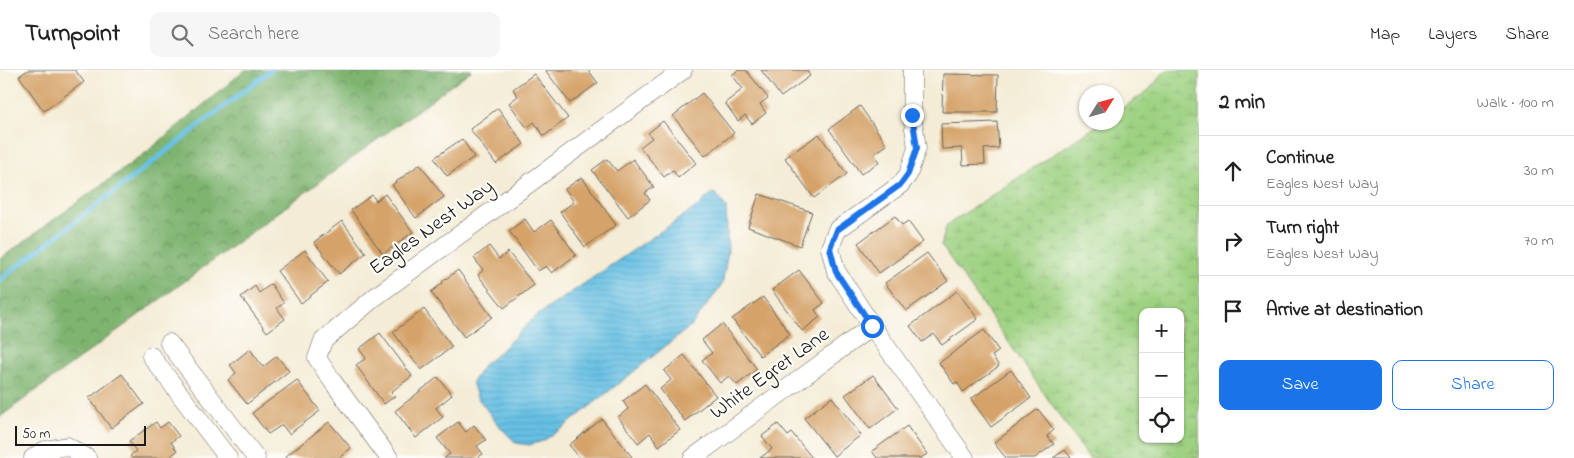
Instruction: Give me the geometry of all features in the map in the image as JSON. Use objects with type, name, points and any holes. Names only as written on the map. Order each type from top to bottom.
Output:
[{"type":"street","name":"Eagles Nest Way","points":[[389,458],[317,358],[323,341],[375,298],[683,70]]},
{"type":"street","points":[[912,70],[912,115],[917,148],[908,174],[900,185],[837,230],[830,248],[836,272],[965,458]]},
{"type":"street","name":"White Egret Lane","points":[[693,458],[872,326]]},
{"type":"street","points":[[169,343],[256,458]]},
{"type":"street","points":[[151,356],[228,458]]},
{"type":"street","points":[[181,396],[199,383]]},
{"type":"street","points":[[33,458],[45,450],[67,446],[88,458]]},
{"type":"green space","points":[[245,70],[472,70],[0,417],[0,259],[148,151]]},
{"type":"green space","points":[[1166,70],[1199,70],[1199,458],[1089,458],[941,245],[947,225],[1090,130],[1124,130],[1124,107],[1149,90]]},
{"type":"water","points":[[712,193],[716,194],[726,207],[728,251],[722,285],[691,326],[564,427],[543,441],[529,445],[516,443],[499,426],[477,397],[472,382],[485,363],[493,358],[535,317],[698,206]]},
{"type":"building","points":[[28,70],[75,70],[84,82],[44,111],[19,76]]},
{"type":"building","points":[[547,70],[588,70],[598,83],[570,103]]},
{"type":"building","points":[[738,70],[746,70],[768,98],[760,104],[766,113],[752,124],[745,115],[738,121],[725,103],[743,89],[732,75]]},
{"type":"building","points":[[761,70],[806,70],[810,76],[781,97]]},
{"type":"building","points":[[534,74],[568,118],[544,136],[534,122],[527,128],[509,103],[518,96],[513,89]]},
{"type":"building","points":[[943,74],[998,75],[997,112],[942,112]]},
{"type":"building","points":[[702,93],[734,133],[705,156],[673,116]]},
{"type":"building","points":[[860,106],[887,145],[874,154],[879,162],[861,174],[829,129]]},
{"type":"building","points":[[498,108],[524,144],[496,164],[470,129]]},
{"type":"building","points":[[663,121],[696,163],[678,178],[673,170],[664,177],[640,147],[652,138],[648,133]]},
{"type":"building","points":[[997,122],[999,148],[984,149],[985,164],[963,165],[962,148],[942,149],[941,124]]},
{"type":"building","points":[[819,134],[847,174],[814,198],[785,158]]},
{"type":"building","points":[[462,139],[474,157],[447,176],[434,158]]},
{"type":"building","points":[[607,159],[617,171],[633,159],[654,187],[645,193],[650,200],[628,217],[592,170]]},
{"type":"building","points":[[420,164],[444,197],[416,218],[392,185]]},
{"type":"building","points":[[582,177],[616,225],[585,247],[560,212],[574,202],[565,189]]},
{"type":"building","points":[[385,194],[413,232],[383,254],[351,210],[372,195],[376,201]]},
{"type":"building","points":[[759,194],[812,212],[800,246],[748,227]]},
{"type":"building","points":[[895,216],[902,225],[908,221],[923,242],[879,273],[858,243]]},
{"type":"building","points":[[525,219],[534,232],[551,220],[576,255],[552,273],[546,266],[538,271],[509,231]]},
{"type":"building","points":[[342,221],[366,253],[339,274],[314,242]]},
{"type":"building","points":[[489,246],[499,259],[508,252],[534,285],[504,308],[478,275],[483,270],[474,258]]},
{"type":"building","points":[[305,250],[328,282],[301,303],[277,271]]},
{"type":"building","points":[[927,253],[948,281],[906,311],[885,283]]},
{"type":"building","points":[[458,270],[492,317],[464,337],[431,292]]},
{"type":"building","points":[[799,270],[824,303],[815,310],[820,317],[802,331],[772,290]]},
{"type":"building","points":[[271,284],[284,303],[277,308],[285,319],[267,332],[241,297],[255,286],[259,293]]},
{"type":"building","points":[[957,291],[978,319],[942,345],[934,334],[922,342],[910,326]]},
{"type":"building","points":[[763,297],[790,334],[760,356],[732,319]]},
{"type":"building","points":[[424,309],[452,347],[421,370],[393,332]]},
{"type":"building","points":[[722,324],[757,369],[737,385],[729,376],[720,383],[702,360],[712,353],[702,340]]},
{"type":"building","points":[[984,330],[999,351],[992,356],[999,366],[963,392],[957,382],[954,384],[939,363]]},
{"type":"building","points":[[380,333],[412,376],[391,392],[395,396],[384,404],[356,365],[366,358],[359,349]]},
{"type":"building","points":[[250,349],[263,367],[277,356],[289,371],[247,404],[228,380],[236,373],[230,365]]},
{"type":"building","points":[[684,355],[716,396],[685,421],[660,389],[671,380],[664,371]]},
{"type":"building","points":[[1011,370],[1031,398],[991,427],[971,399]]},
{"type":"building","points":[[122,374],[144,404],[111,428],[89,398]]},
{"type":"building","points":[[873,375],[898,408],[870,429],[845,395]]},
{"type":"building","points":[[438,377],[452,395],[436,408],[443,417],[416,438],[395,411]]},
{"type":"building","points":[[297,380],[320,411],[289,434],[282,425],[268,434],[252,413]]},
{"type":"building","points":[[645,384],[680,430],[659,446],[650,433],[638,443],[618,417],[628,409],[623,401]]},
{"type":"building","points":[[832,397],[861,435],[834,456],[804,418]]},
{"type":"building","points":[[1038,409],[1054,430],[1047,436],[1054,444],[1035,458],[1006,458],[994,443]]},
{"type":"building","points":[[602,419],[632,457],[580,458],[569,445]]},
{"type":"building","points":[[156,422],[160,428],[168,422],[179,436],[171,442],[177,451],[169,458],[132,458],[130,456],[136,451],[129,441]]},
{"type":"building","points":[[329,422],[351,448],[339,458],[285,458],[285,457]]},
{"type":"building","points":[[458,422],[466,432],[474,425],[486,440],[477,446],[483,454],[477,458],[444,458],[450,454],[437,438]]},
{"type":"building","points":[[778,424],[788,436],[792,433],[812,458],[760,458],[772,449],[762,436]]},
{"type":"building","points":[[907,426],[927,454],[921,458],[877,458],[872,451]]},
{"type":"building","points":[[1065,450],[1071,458],[1053,458]]},
{"type":"waterway","points":[[0,280],[271,70]]},
{"type":"route","points":[[872,326],[836,272],[830,248],[837,230],[900,185],[908,174],[917,148],[912,115]]}]
